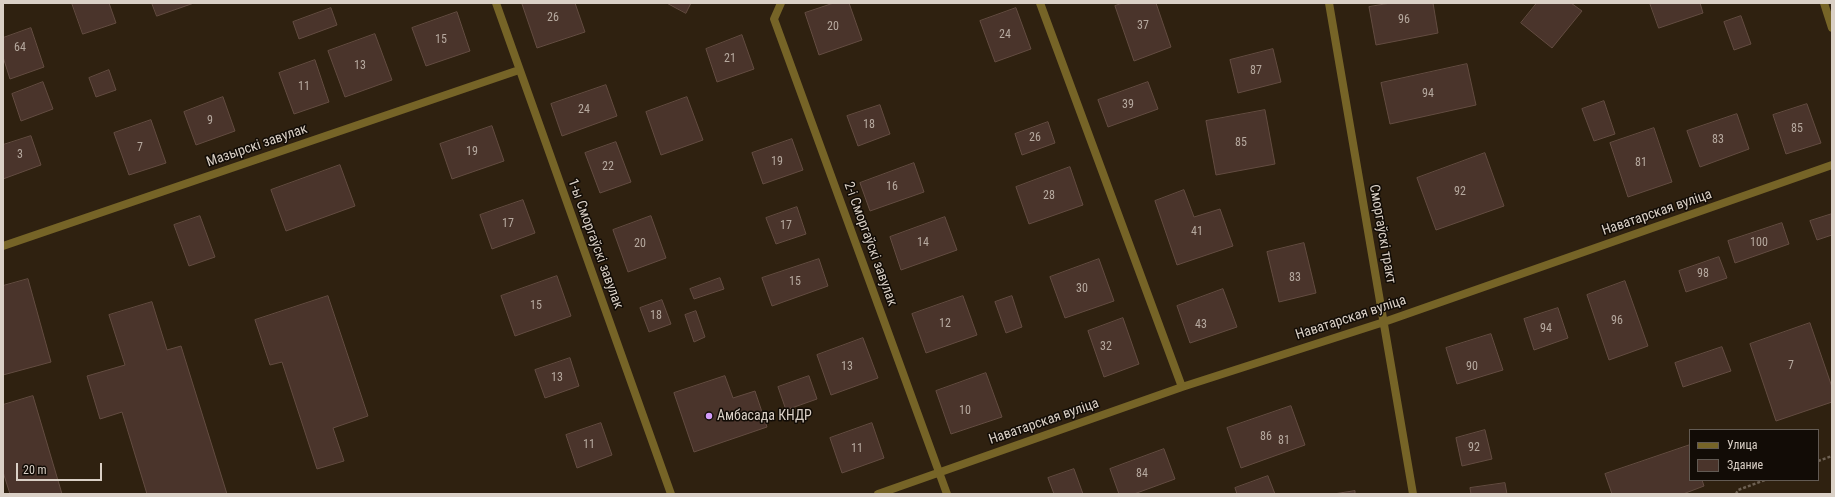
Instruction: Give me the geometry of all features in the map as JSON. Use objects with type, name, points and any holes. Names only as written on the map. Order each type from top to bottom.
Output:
[{"type":"street","name":"1-ы Сморгаўскі завулак","points":[[496,3],[671,494]]},
{"type":"street","name":"2-і Сморгаўскі завулак","points":[[781,3],[774,19],[948,494]]},
{"type":"street","points":[[1040,3],[1182,387]]},
{"type":"street","name":"Сморгаўскі тракт","points":[[1329,3],[1413,494]]},
{"type":"street","points":[[1824,3],[1832,28]]},
{"type":"street","name":"Мазырскі завулак","points":[[3,246],[519,70]]},
{"type":"street","name":"Наватарская вуліца","points":[[878,494],[1182,387],[1384,322],[1832,165]]},
{"type":"path","points":[[1819,461],[1832,456]]},
{"type":"path","points":[[1736,494],[1738,490],[1762,481]]},
{"type":"building","points":[[72,3],[109,3],[116,23],[83,34]]},
{"type":"building","points":[[152,3],[194,3],[157,16]]},
{"type":"building","points":[[575,3],[585,32],[537,48],[522,4]]},
{"type":"building","points":[[667,3],[691,3],[686,13]]},
{"type":"building","points":[[834,3],[849,3],[862,40],[819,55],[805,13]]},
{"type":"building","points":[[1123,3],[1156,3],[1171,47],[1134,61],[1115,6]]},
{"type":"building","points":[[1391,3],[1433,3],[1438,33],[1376,45],[1369,7]]},
{"type":"building","points":[[1537,3],[1571,3],[1582,11],[1552,48],[1521,23]]},
{"type":"building","points":[[1650,3],[1700,3],[1703,13],[1659,28]]},
{"type":"building","points":[[331,8],[337,25],[299,39],[293,22]]},
{"type":"building","points":[[1016,8],[1031,49],[995,62],[980,21]]},
{"type":"building","points":[[457,12],[470,51],[426,66],[412,28]]},
{"type":"building","points":[[1741,16],[1751,44],[1734,50],[1724,22]]},
{"type":"building","points":[[31,28],[44,67],[10,79],[3,57],[3,38]]},
{"type":"building","points":[[375,34],[392,80],[345,97],[328,51]]},
{"type":"building","points":[[742,35],[754,69],[717,82],[706,49]]},
{"type":"building","points":[[1273,49],[1281,82],[1238,93],[1230,60]]},
{"type":"building","points":[[315,60],[329,102],[294,114],[279,73]]},
{"type":"building","points":[[1467,64],[1476,105],[1390,124],[1381,83]]},
{"type":"building","points":[[109,70],[116,90],[96,97],[89,78]]},
{"type":"building","points":[[43,82],[53,109],[21,121],[12,94]]},
{"type":"building","points":[[1148,82],[1158,109],[1108,127],[1098,100]]},
{"type":"building","points":[[606,85],[617,116],[562,136],[551,104]]},
{"type":"building","points":[[223,97],[235,131],[196,145],[184,112]]},
{"type":"building","points":[[687,97],[703,140],[661,155],[646,112]]},
{"type":"building","points":[[1604,101],[1615,134],[1594,141],[1582,109]]},
{"type":"building","points":[[1807,104],[1821,143],[1786,154],[1773,115]]},
{"type":"building","points":[[880,105],[890,134],[858,146],[847,116]]},
{"type":"building","points":[[1265,110],[1275,164],[1216,175],[1206,121]]},
{"type":"building","points":[[1737,114],[1749,149],[1700,167],[1687,131]]},
{"type":"building","points":[[151,120],[166,163],[129,175],[114,133]]},
{"type":"building","points":[[1048,122],[1055,143],[1022,155],[1015,134]]},
{"type":"building","points":[[492,126],[504,161],[452,179],[440,144]]},
{"type":"building","points":[[1654,128],[1672,182],[1628,197],[1610,143]]},
{"type":"building","points":[[31,136],[41,165],[3,179],[3,145]]},
{"type":"building","points":[[792,139],[803,170],[763,184],[752,153]]},
{"type":"building","points":[[616,142],[631,182],[600,193],[585,153]]},
{"type":"building","points":[[1485,153],[1504,206],[1436,230],[1417,178]]},
{"type":"building","points":[[914,163],[924,192],[870,211],[860,183]]},
{"type":"building","points":[[340,165],[355,206],[286,231],[271,190]]},
{"type":"building","points":[[1070,167],[1083,205],[1029,224],[1016,187]]},
{"type":"building","points":[[1184,190],[1194,217],[1220,209],[1233,246],[1177,265],[1155,201]]},
{"type":"building","points":[[523,200],[535,233],[492,249],[480,215]]},
{"type":"building","points":[[797,207],[806,234],[776,244],[766,218]]},
{"type":"building","points":[[1832,214],[1832,235],[1817,240],[1810,221]]},
{"type":"building","points":[[200,216],[215,257],[189,266],[174,225]]},
{"type":"building","points":[[651,216],[666,258],[628,272],[613,230]]},
{"type":"building","points":[[945,217],[957,250],[901,270],[890,237]]},
{"type":"building","points":[[1782,223],[1789,244],[1735,263],[1728,241]]},
{"type":"building","points":[[1304,243],[1316,293],[1279,302],[1267,252]]},
{"type":"building","points":[[1719,257],[1727,278],[1686,292],[1679,271]]},
{"type":"building","points":[[819,259],[828,286],[772,306],[762,278]]},
{"type":"building","points":[[1099,259],[1114,301],[1065,318],[1050,277]]},
{"type":"building","points":[[557,276],[571,316],[515,336],[501,296]]},
{"type":"building","points":[[720,278],[724,289],[694,299],[690,289]]},
{"type":"building","points":[[28,279],[51,362],[3,375],[3,286]]},
{"type":"building","points":[[1625,281],[1648,346],[1609,360],[1587,295]]},
{"type":"building","points":[[1223,289],[1237,327],[1190,343],[1177,306]]},
{"type":"building","points":[[328,296],[368,416],[333,428],[344,461],[317,469],[282,362],[270,365],[255,320]]},
{"type":"building","points":[[963,296],[977,335],[926,353],[912,314]]},
{"type":"building","points":[[1012,296],[1022,327],[1006,333],[995,302]]},
{"type":"building","points":[[662,300],[671,324],[649,332],[640,308]]},
{"type":"building","points":[[152,302],[167,350],[181,346],[227,494],[147,494],[122,412],[100,419],[87,376],[125,365],[109,315]]},
{"type":"building","points":[[1558,308],[1568,338],[1534,350],[1524,319]]},
{"type":"building","points":[[696,311],[705,337],[694,342],[685,315]]},
{"type":"building","points":[[1123,318],[1139,364],[1104,377],[1088,331]]},
{"type":"building","points":[[1810,323],[1832,387],[1832,402],[1776,421],[1750,344]]},
{"type":"building","points":[[1491,334],[1503,370],[1457,384],[1446,348]]},
{"type":"building","points":[[863,338],[878,378],[831,395],[817,355]]},
{"type":"building","points":[[1722,347],[1731,371],[1683,387],[1675,363]]},
{"type":"building","points":[[570,358],[579,386],[545,398],[535,370]]},
{"type":"building","points":[[986,373],[1002,417],[951,434],[936,391]]},
{"type":"building","points":[[725,376],[733,398],[755,391],[767,427],[694,452],[674,393]]},
{"type":"building","points":[[809,376],[817,399],[786,410],[778,387]]},
{"type":"building","points":[[33,396],[62,494],[10,494],[3,472],[3,405]]},
{"type":"building","points":[[1291,406],[1305,445],[1241,468],[1227,428]]},
{"type":"building","points":[[601,423],[612,455],[577,468],[566,435]]},
{"type":"building","points":[[872,423],[884,458],[842,473],[830,438]]},
{"type":"building","points":[[1485,430],[1492,459],[1462,466],[1456,438]]},
{"type":"building","points":[[1689,445],[1689,481],[1702,481],[1704,486],[1683,494],[1612,494],[1605,474]]},
{"type":"building","points":[[1164,449],[1175,479],[1134,494],[1119,494],[1110,469]]},
{"type":"building","points":[[1074,469],[1083,494],[1054,494],[1048,478]]},
{"type":"building","points":[[1268,476],[1275,494],[1237,494],[1235,488]]},
{"type":"building","points":[[1505,483],[1507,494],[1471,494],[1470,488]]},
{"type":"building","points":[[1355,491],[1355,494],[1334,494]]},
{"type":"place","name":"Амбасада КНДР","points":[[709,416]]}]
